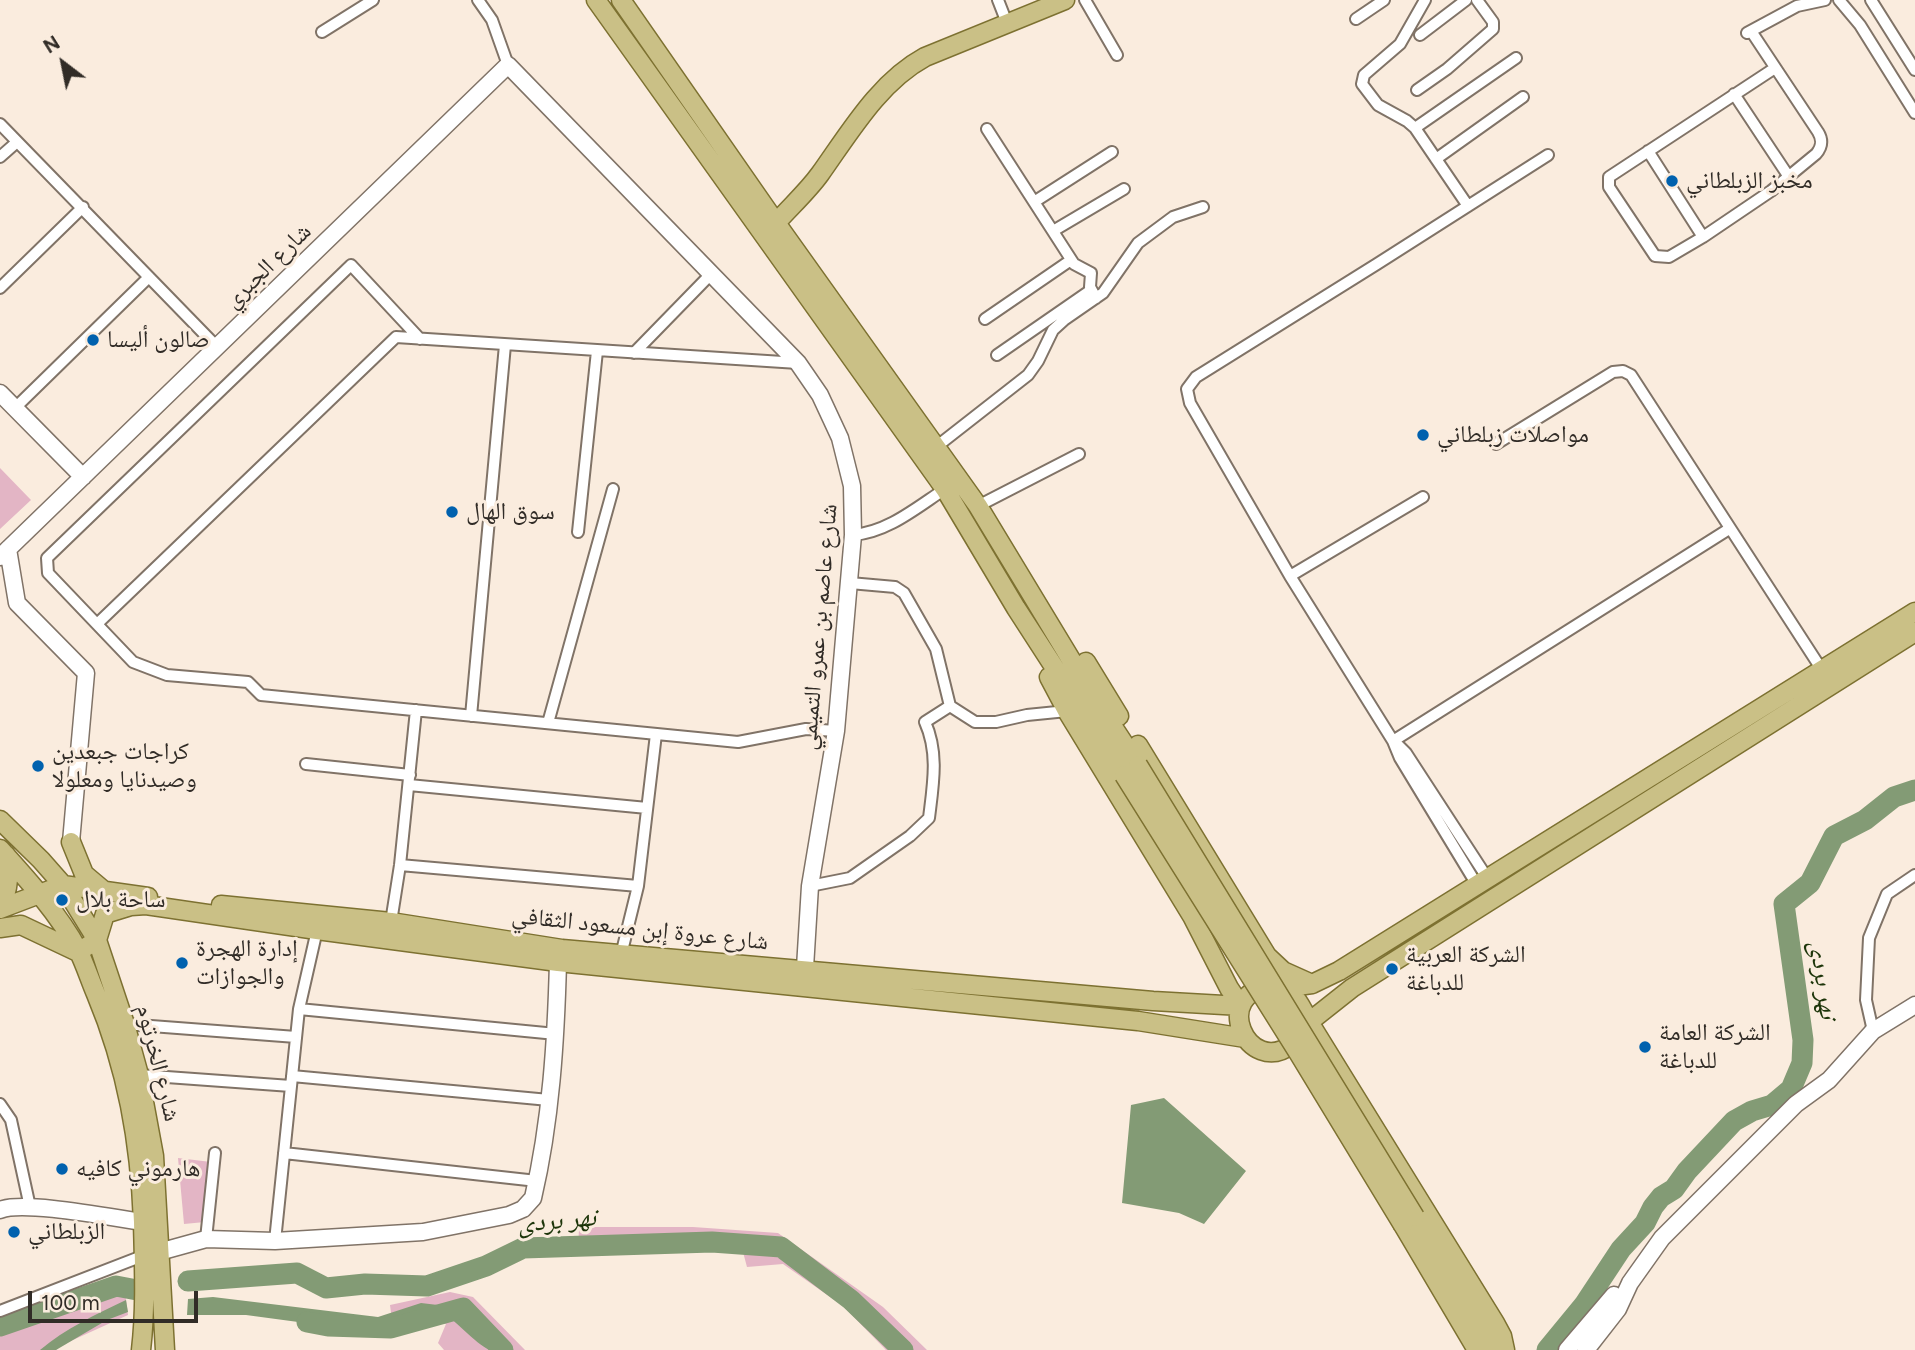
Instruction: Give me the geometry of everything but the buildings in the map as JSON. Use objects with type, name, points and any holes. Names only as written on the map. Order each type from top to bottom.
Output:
[{"type":"main road","points":[[596,0],[945,489],[1016,607],[1131,770],[1409,1221],[1489,1335],[1495,1350]]},
{"type":"main road","points":[[621,0],[978,506],[1096,701],[1131,770]]},
{"type":"main road","points":[[776,223],[819,176],[851,130],[907,66],[1065,0]]},
{"type":"main road","name":"شارع عاصم بن عمرو التميمي","points":[[508,65],[798,363],[820,395],[840,438],[852,486],[850,583],[836,731],[810,886],[805,977]]},
{"type":"main road","name":"شارع الجبري","points":[[4,553],[508,65]]},
{"type":"main road","points":[[0,393],[83,477]]},
{"type":"main road","points":[[4,553],[17,603],[86,673],[71,842],[63,885]]},
{"type":"main road","points":[[1013,567],[1080,653],[1268,956],[1283,971],[1312,984]]},
{"type":"main road","points":[[1016,607],[1067,711],[1192,916],[1241,1006]]},
{"type":"main road","points":[[1915,612],[1339,971],[1312,984],[1258,989],[1245,999],[1241,1006],[1239,1023],[1245,1038],[1265,1051],[1281,1050],[1294,1042],[1308,1022],[1352,988],[1915,632]]},
{"type":"main road","name":"شارع الخرتوم","points":[[0,820],[63,885],[97,940],[125,1024],[139,1075],[154,1156],[152,1254],[165,1350]]},
{"type":"main road","points":[[71,842],[85,874],[107,892]]},
{"type":"main road","points":[[3,852],[60,921],[78,952],[110,1027],[125,1077],[139,1154],[143,1222],[152,1254],[141,1350]]},
{"type":"main road","points":[[3,852],[8,877],[2,915],[78,952]]},
{"type":"main road","name":"شارع عروة إبن مسعود الثقافي","points":[[2,915],[38,894],[63,885],[391,922],[562,950],[805,977],[1138,1021],[1245,1038]]},
{"type":"main road","name":"شارع عروة إبن مسعود الثقافي","points":[[97,940],[105,914],[131,906],[146,905],[558,962],[1241,1006]]},
{"type":"main road","points":[[78,952],[97,940]]},
{"type":"main road","points":[[152,1254],[206,1239],[275,1241],[423,1232],[509,1214],[529,1204],[537,1181],[549,1100],[556,1034],[558,962]]},
{"type":"main road","points":[[1206,1003],[1217,987],[1219,968]]},
{"type":"main road","points":[[1282,988],[1297,999],[1308,1022],[1503,1336],[1505,1350]]},
{"type":"main road","points":[[1586,1350],[1618,1309],[1630,1283],[1662,1238],[1797,1104],[1829,1080],[1873,1031],[1915,1005]]},
{"type":"main road","points":[[1567,1350],[1608,1305],[1653,1236],[1720,1168],[1779,1124]]},
{"type":"main road","points":[[0,1210],[7,1207],[30,1207],[143,1222]]},
{"type":"main road","points":[[1409,1221],[1477,1350]]},
{"type":"street","points":[[322,32],[373,0]]},
{"type":"street","points":[[478,0],[492,20],[508,65]]},
{"type":"street","points":[[998,0],[1007,23]]},
{"type":"street","points":[[1085,0],[1117,55]]},
{"type":"street","points":[[1356,19],[1384,0]]},
{"type":"street","points":[[1425,0],[1400,44],[1364,75],[1362,81],[1378,105],[1415,128],[1468,206]]},
{"type":"street","points":[[1420,35],[1466,0]]},
{"type":"street","points":[[1417,90],[1447,69],[1493,30],[1493,22],[1477,0]]},
{"type":"street","points":[[1775,68],[1611,175],[1608,180],[1609,187],[1655,256],[1669,257],[1703,237],[1788,177],[1821,147],[1821,139],[1775,68],[1748,33],[1797,6],[1825,0]]},
{"type":"street","points":[[1839,0],[1860,25],[1915,113]]},
{"type":"street","points":[[1871,0],[1915,68]]},
{"type":"street","points":[[1415,128],[1516,58]]},
{"type":"street","points":[[1734,94],[1788,177]]},
{"type":"street","points":[[1436,159],[1523,97]]},
{"type":"street","points":[[0,124],[217,347]]},
{"type":"street","points":[[987,129],[1071,260],[1077,267],[1091,272],[1094,294]]},
{"type":"street","points":[[0,157],[17,142]]},
{"type":"street","points":[[1648,150],[1703,237]]},
{"type":"street","points":[[1034,202],[1112,152]]},
{"type":"street","points":[[1483,882],[1406,753],[1393,741],[1290,576],[1190,403],[1187,388],[1196,377],[1548,155]]},
{"type":"street","points":[[1053,231],[1124,189]]},
{"type":"street","points":[[0,288],[83,207]]},
{"type":"street","points":[[998,355],[1108,287],[1130,252],[1146,235],[1173,217],[1203,207]]},
{"type":"street","points":[[985,319],[1071,260]]},
{"type":"street","points":[[420,339],[351,265],[47,558],[48,573],[133,662],[167,675],[248,682],[261,695],[738,742],[806,729],[836,731]]},
{"type":"street","points":[[634,353],[711,274]]},
{"type":"street","points":[[15,408],[149,277]]},
{"type":"street","points":[[936,447],[1028,375],[1058,324],[1094,294]]},
{"type":"street","points":[[97,624],[396,337],[798,363]]},
{"type":"street","points":[[471,716],[505,345]]},
{"type":"street","points":[[578,532],[597,351]]},
{"type":"street","points":[[1496,444],[1608,374],[1623,371],[1635,379],[1822,670]]},
{"type":"street","points":[[978,506],[1079,454]]},
{"type":"street","points":[[548,723],[612,489]]},
{"type":"street","points":[[853,535],[868,534],[894,523],[945,489]]},
{"type":"street","points":[[1290,576],[1423,497]]},
{"type":"street","points":[[1393,741],[1729,529]]},
{"type":"street","points":[[850,583],[895,587],[904,593],[936,649],[950,706],[975,722],[996,722],[1027,715],[1067,711]]},
{"type":"street","points":[[810,886],[850,878],[911,836],[929,818],[934,757],[933,739],[925,722],[950,706]]},
{"type":"street","points":[[391,922],[400,864],[416,710]]},
{"type":"street","points":[[621,955],[638,886],[656,734]]},
{"type":"street","points":[[306,764],[409,780],[647,808]]},
{"type":"street","points":[[400,864],[638,886]]},
{"type":"street","points":[[1873,1031],[1866,1000],[1869,939],[1887,894],[1915,875]]},
{"type":"street","points":[[275,1241],[299,1009],[317,930]]},
{"type":"street","points":[[299,1009],[556,1034]]},
{"type":"street","points":[[125,1024],[296,1037]]},
{"type":"street","points":[[139,1075],[292,1081],[549,1100]]},
{"type":"street","points":[[0,1104],[11,1120],[30,1207]]},
{"type":"street","points":[[206,1239],[215,1153]]},
{"type":"street","points":[[284,1153],[537,1181]]},
{"type":"street","points":[[0,1311],[152,1254]]},
{"type":"shaded area","points":[[0,468],[31,500],[0,529]]},
{"type":"shaded area","points":[[1164,1098],[1246,1171],[1204,1224],[1179,1213],[1122,1203],[1131,1105]]},
{"type":"shaded area","points":[[178,1158],[211,1162],[205,1222],[184,1224]]},
{"type":"shaded area","points":[[579,1227],[693,1227],[778,1233],[883,1307],[927,1350],[886,1350],[843,1306],[783,1264],[747,1267],[743,1252],[707,1248],[578,1254]]},
{"type":"shaded area","points":[[124,1284],[128,1315],[56,1350],[0,1350],[0,1330]]},
{"type":"shaded area","points":[[116,1286],[0,1326],[0,1319],[96,1287]]},
{"type":"shaded area","points":[[450,1292],[473,1297],[525,1350],[444,1350],[438,1343],[446,1324],[392,1320],[390,1305]]},
{"type":"shaded area","points":[[213,1297],[378,1317],[421,1303],[463,1308],[503,1350],[486,1348],[444,1313],[391,1328],[328,1326],[246,1315],[187,1315],[188,1299]]},
{"type":"shaded area","points":[[126,1300],[128,1312],[107,1320],[56,1350],[40,1350],[70,1328]]},
{"type":"waterway","name":"نهر بردى","points":[[1547,1350],[1584,1305],[1621,1249],[1645,1223],[1661,1197],[1674,1189],[1687,1171],[1734,1121],[1752,1111],[1772,1105],[1791,1089],[1802,1063],[1803,1040],[1784,904],[1810,883],[1834,836],[1865,820],[1894,797],[1915,790]]},
{"type":"waterway","name":"نهر بردى","points":[[188,1281],[297,1273],[326,1288],[365,1284],[427,1286],[486,1266],[523,1248],[712,1242],[781,1247],[851,1300],[903,1350]]},
{"type":"waterway","name":"نهر بردى","points":[[0,1326],[116,1286],[137,1290]]},
{"type":"waterway","name":"نهر بردى","points":[[307,1322],[328,1326],[391,1328],[463,1308],[503,1350]]},
{"type":"place","name":"مخبز الزبلطاني","points":[[1672,181]]},
{"type":"place","name":"صالون أليسا","points":[[93,340]]},
{"type":"place","name":"مواصلات زبلطاني","points":[[1423,435]]},
{"type":"place","name":"سوق الهال","points":[[452,512]]},
{"type":"place","name":"كراجات جبعدين وصيدنايا ومعلولا","points":[[38,766]]},
{"type":"place","name":"ساحة بلال","points":[[62,900]]},
{"type":"place","name":"إدارة الهجرة والجوازات","points":[[182,963]]},
{"type":"place","name":"الشركة العربية للدباغة","points":[[1392,969]]},
{"type":"place","name":"الشركة العامة للدباغة","points":[[1645,1047]]},
{"type":"place","name":"هارموني كافيه","points":[[62,1169]]},
{"type":"place","name":"الزبلطاني","points":[[14,1232]]}]
